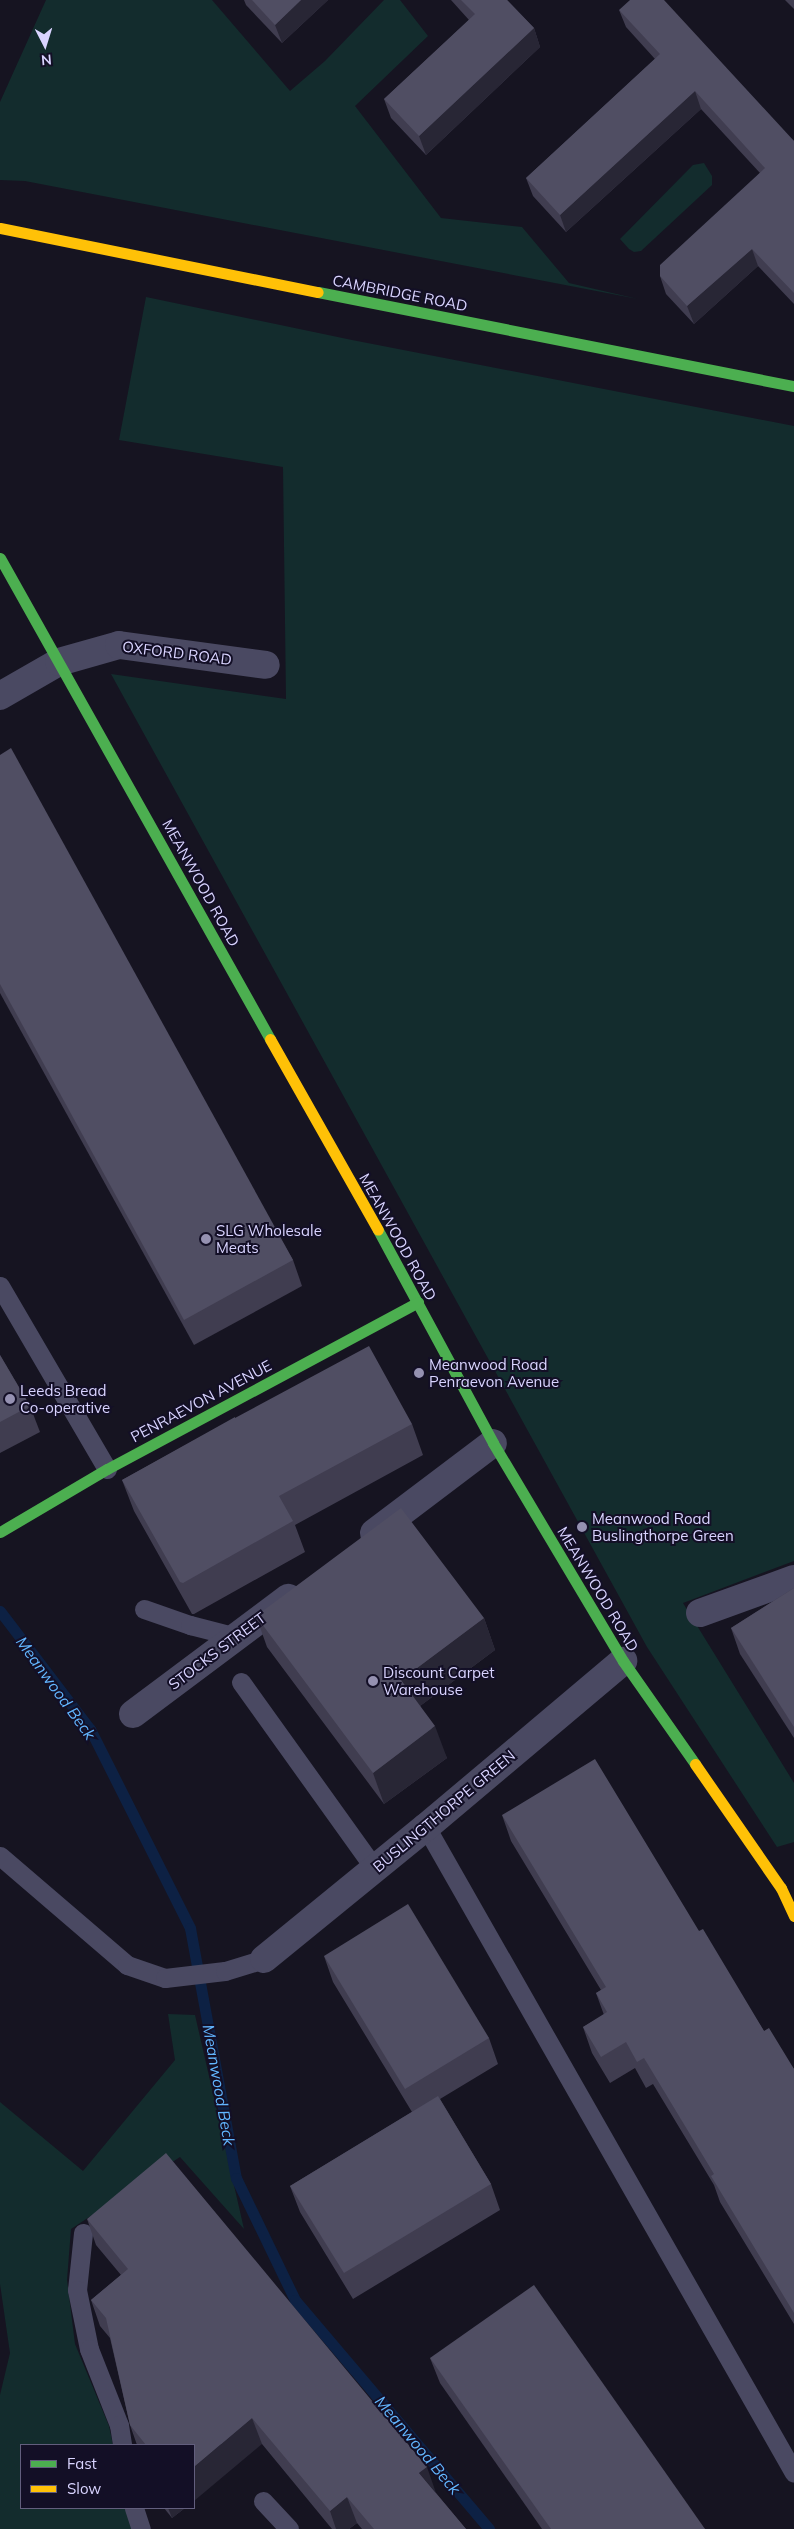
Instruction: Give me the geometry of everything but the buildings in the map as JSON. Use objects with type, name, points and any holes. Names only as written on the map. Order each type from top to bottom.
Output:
[{"type":"street","name":"CAMBRIDGE ROAD","points":[[0,228],[704,370],[794,386]]},
{"type":"street","name":"MEANWOOD ROAD","points":[[0,558],[418,1302],[493,1443],[623,1661],[781,1888],[794,1916]]},
{"type":"street","name":"OXFORD ROAD","points":[[0,696],[59,662],[119,645],[266,665]]},
{"type":"street","name":"PENRAEVON AVENUE","points":[[0,1532],[107,1469],[418,1302]]},
{"type":"street","points":[[358,1545],[493,1443]]},
{"type":"street","points":[[700,1613],[794,1579]]},
{"type":"street","name":"STOCKS STREET","points":[[133,1714],[310,1581]]},
{"type":"street","name":"BUSLINGTHORPE GREEN","points":[[264,1959],[426,1827],[623,1661]]},
{"type":"street","points":[[781,1888],[794,1880]]},
{"type":"lane","points":[[0,1286],[107,1469]]},
{"type":"lane","points":[[144,1609],[190,1625],[237,1637]]},
{"type":"lane","points":[[241,1682],[375,1868]]},
{"type":"lane","points":[[426,1827],[794,2473]]},
{"type":"lane","points":[[0,1856],[127,1965],[164,1978],[225,1971],[264,1959]]},
{"type":"lane","points":[[84,2233],[77,2290],[89,2349],[118,2425],[122,2444]]},
{"type":"lane","points":[[263,2501],[289,2529]]},
{"type":"lane","points":[[134,2509],[141,2529]]},
{"type":"green space","points":[[46,0],[212,0],[290,91],[325,61],[384,0],[400,0],[428,36],[355,106],[441,218],[522,227],[569,283],[638,299],[25,181],[0,180],[0,102]]},
{"type":"green space","points":[[704,163],[712,176],[712,185],[641,251],[634,252],[629,249],[620,239],[693,165]]},
{"type":"green space","points":[[146,297],[352,340],[794,426],[794,1561],[683,1603],[794,1783],[794,1842],[777,1847],[647,1647],[111,674],[286,699],[283,467],[119,440]]},
{"type":"green space","points":[[168,2014],[195,2015],[244,2229],[180,2157],[71,2229],[67,2280],[75,2344],[109,2426],[113,2444],[20,2444],[20,2509],[131,2509],[147,2529],[0,2529],[0,2395],[10,2353],[0,2284],[0,2102],[83,2171],[175,2060]]},
{"type":"waterway","name":"Meanwood Beck","points":[[0,1611],[90,1729],[190,1928],[236,2178],[295,2300],[489,2529]]},
{"type":"traffic: fast","points":[[318,292],[794,386]]},
{"type":"traffic: fast","points":[[0,558],[270,1039]]},
{"type":"traffic: fast","points":[[378,1230],[493,1443],[623,1661],[695,1764]]},
{"type":"traffic: fast","points":[[0,1532],[107,1469],[418,1302]]},
{"type":"traffic: slow","points":[[0,228],[318,292]]},
{"type":"traffic: slow","points":[[270,1039],[378,1230]]},
{"type":"traffic: slow","points":[[695,1764],[781,1888],[794,1916]]},
{"type":"place","name":"SLG Wholesale Meats","points":[[206,1239]]},
{"type":"place","name":"Meanwood Road Penraevon Avenue","points":[[419,1373]]},
{"type":"place","name":"Leeds Bread Co-operative","points":[[10,1399]]},
{"type":"place","name":"Meanwood Road Buslingthorpe Green","points":[[582,1527]]},
{"type":"place","name":"Discount Carpet Warehouse","points":[[373,1681]]}]
